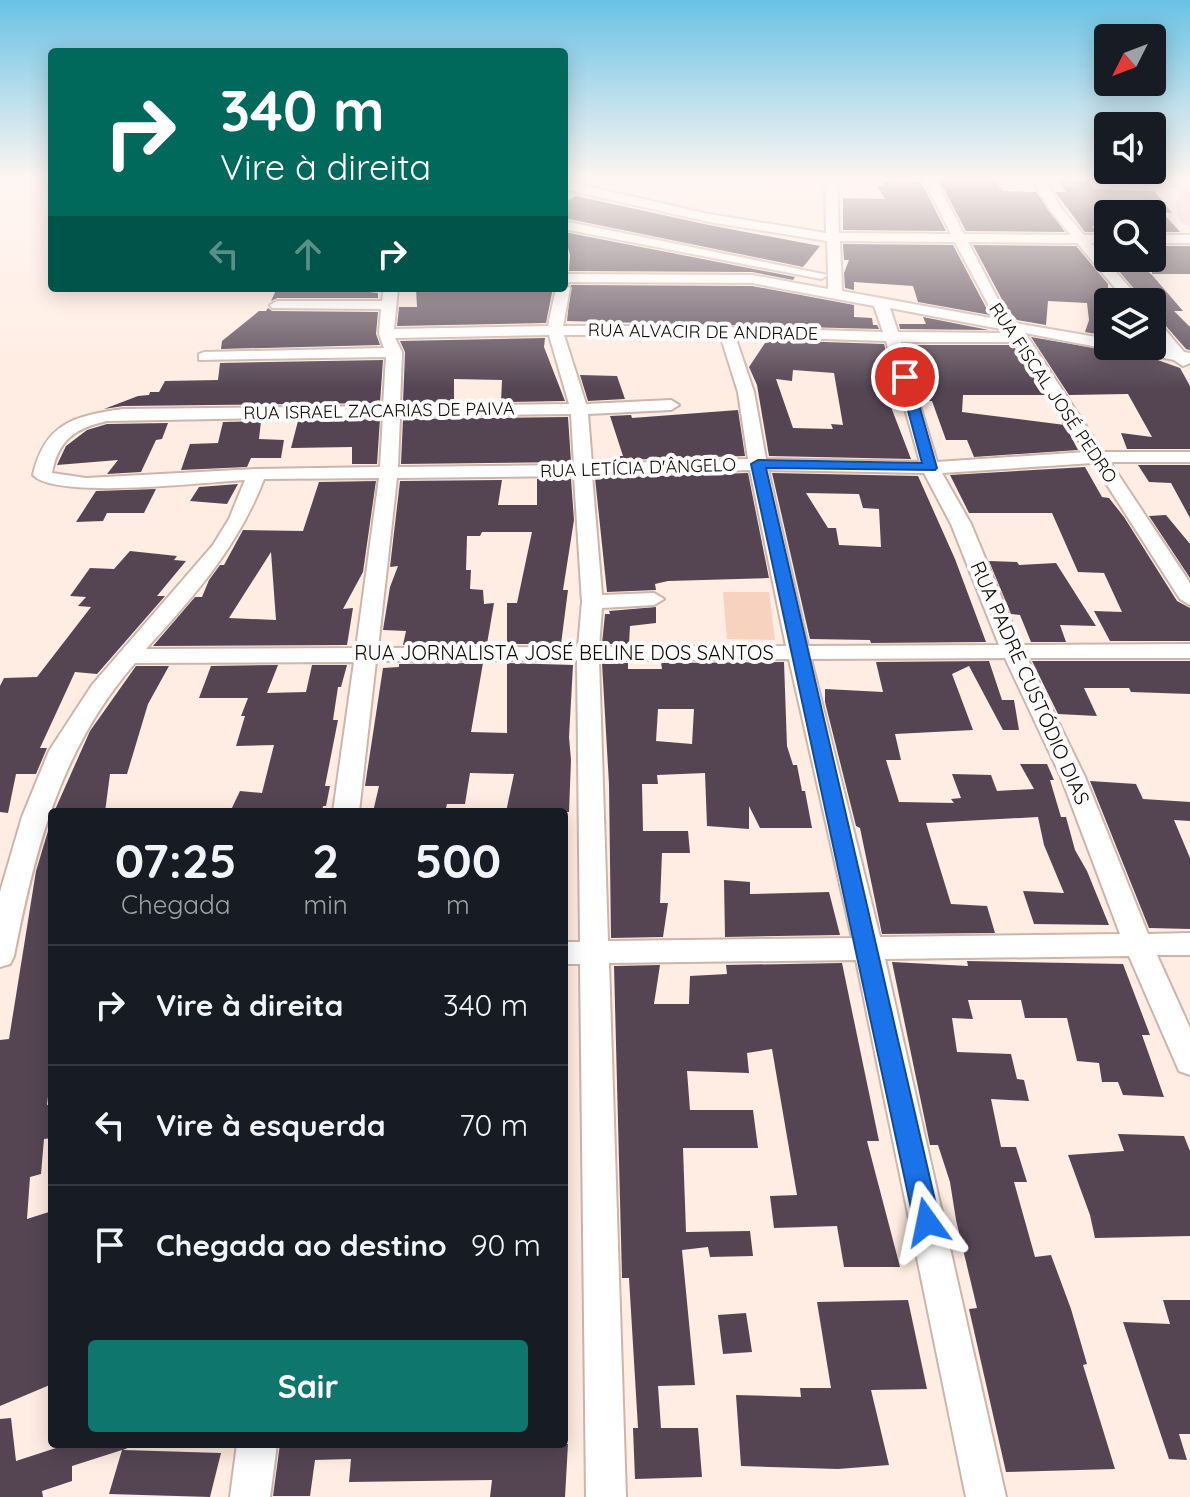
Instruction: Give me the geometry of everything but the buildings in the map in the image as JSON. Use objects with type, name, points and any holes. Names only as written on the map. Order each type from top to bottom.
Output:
[{"type":"street","points":[[745,250],[840,284]]},
{"type":"street","points":[[836,250],[840,284]]},
{"type":"street","name":"RUA FISCAL JOSÉ PEDRO","points":[[965,250],[997,311],[1016,332],[1190,599]]},
{"type":"street","points":[[1093,250],[1124,288]]},
{"type":"street","points":[[568,282],[752,279],[840,284],[882,291],[1016,332],[1094,342]]},
{"type":"street","name":"RUA PADRE CUSTÓDIO DIAS","points":[[882,291],[890,336],[912,397],[930,468],[961,524],[1012,650],[1073,777],[1139,946],[1190,1062]]},
{"type":"street","points":[[562,292],[555,330],[579,409],[592,602],[580,954],[606,1497]]},
{"type":"street","points":[[930,296],[997,311]]},
{"type":"street","points":[[277,305],[391,297],[389,473],[347,808]]},
{"type":"street","name":"RUA ALVACIR DE ANDRADE","points":[[204,357],[555,330],[890,336],[1016,332]]},
{"type":"street","points":[[726,331],[746,392],[758,464],[798,651],[868,947],[986,1497]]},
{"type":"street","points":[[1166,338],[1184,357],[1190,370]]},
{"type":"street","name":"RUA ISRAEL ZACARIAS DE PAIVA","points":[[88,419],[139,414],[579,409],[671,405]]},
{"type":"street","name":"RUA LETÍCIA D'ÂNGELO","points":[[88,419],[67,428],[57,437],[50,447],[42,475],[55,481],[86,483],[257,474],[585,470],[758,464],[930,468],[1096,457],[1190,457]]},
{"type":"street","points":[[0,956],[19,857],[33,814],[78,722],[99,690],[214,556],[235,525],[257,474]]},
{"type":"street","points":[[592,602],[654,599]]},
{"type":"street","name":"RUA JORNALISTA JOSÉ BELINE DOS SANTOS","points":[[129,656],[1190,651]]},
{"type":"street","points":[[580,954],[1190,944]]},
{"type":"street","points":[[250,1497],[256,1448]]},
{"type":"shaded area","points":[[723,592],[769,592],[775,640],[727,639]]},
{"type":"route","points":[[905,377],[930,468],[758,464],[927,1222]]}]
